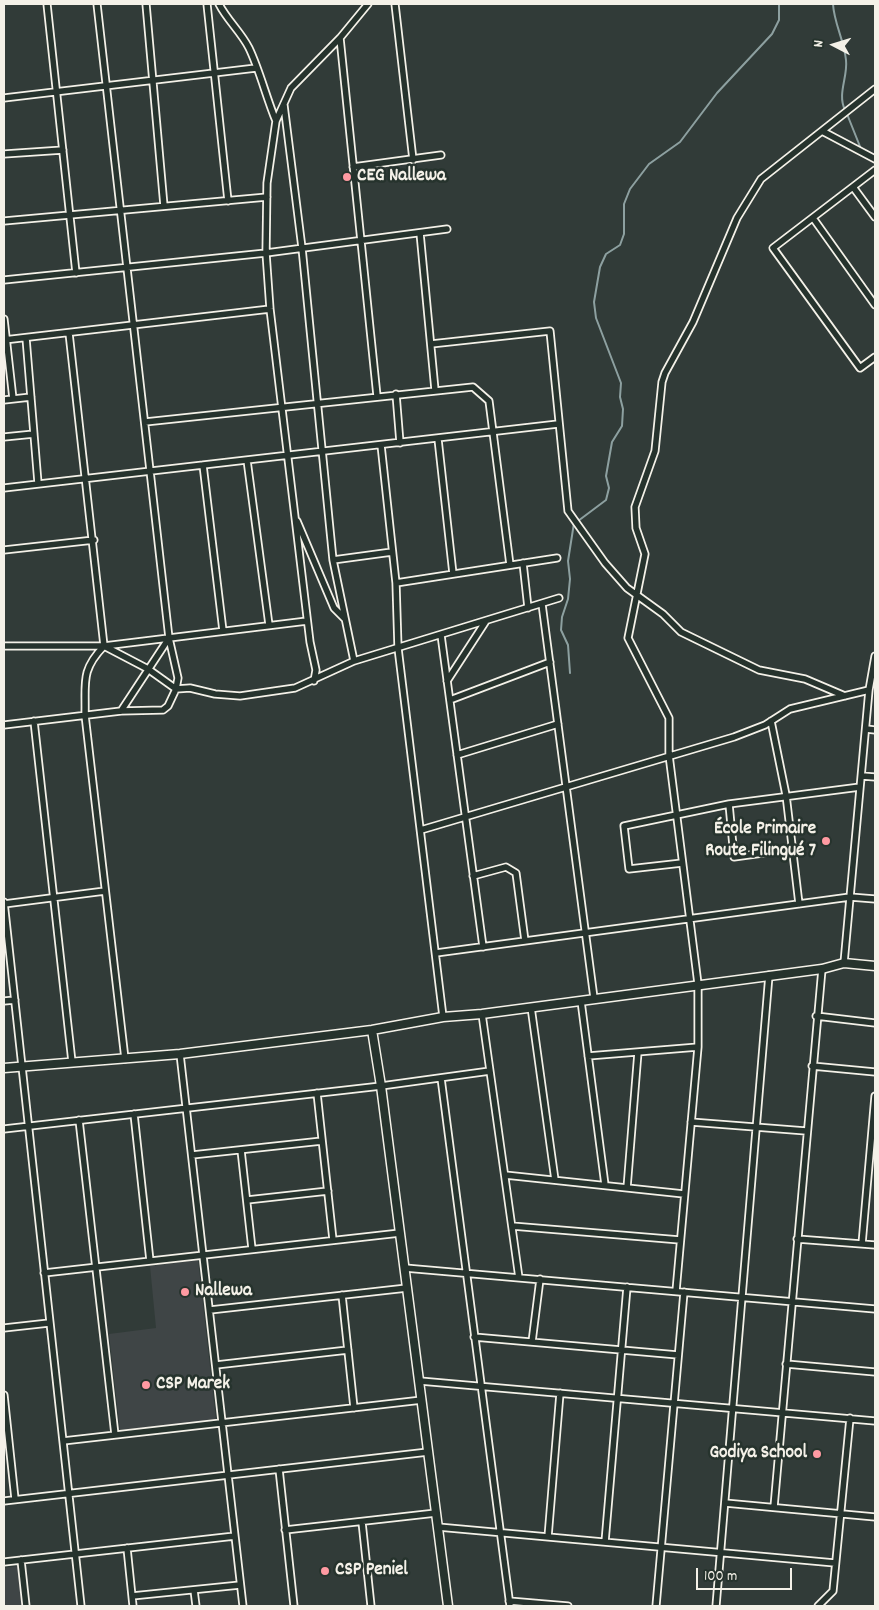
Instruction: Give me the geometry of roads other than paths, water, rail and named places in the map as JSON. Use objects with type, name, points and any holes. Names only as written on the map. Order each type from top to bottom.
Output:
[{"type":"street","points":[[52,4],[47,4],[76,273]]},
{"type":"street","points":[[4,725],[121,711],[163,710],[168,706],[176,690],[177,673],[169,638],[97,4]]},
{"type":"street","points":[[146,4],[164,206]]},
{"type":"street","points":[[207,4],[228,201]]},
{"type":"street","points":[[219,4],[226,18],[239,32],[249,49],[276,121]]},
{"type":"street","points":[[314,681],[315,662],[307,621],[270,309],[266,253],[267,197],[276,121],[284,104],[299,77],[340,38],[368,4]]},
{"type":"street","points":[[395,4],[413,160]]},
{"type":"street","points":[[340,38],[377,396]]},
{"type":"street","points":[[4,98],[256,68]]},
{"type":"street","points":[[676,1291],[698,1047],[698,984],[669,755],[669,718],[628,638],[645,554],[636,528],[636,507],[655,451],[662,382],[665,373],[693,322],[734,225],[751,192],[761,179],[875,89]]},
{"type":"street","points":[[284,104],[302,248],[333,560],[354,661]]},
{"type":"street","points":[[822,131],[875,159]]},
{"type":"street","points":[[4,154],[63,150]]},
{"type":"street","points":[[353,167],[441,155]]},
{"type":"street","points":[[875,170],[773,248],[860,368],[875,356]]},
{"type":"street","points":[[853,186],[875,217]]},
{"type":"street","points":[[4,221],[267,197]]},
{"type":"street","points":[[813,218],[875,305]]},
{"type":"street","points":[[4,280],[266,253],[447,229]]},
{"type":"street","points":[[420,233],[435,390]]},
{"type":"street","points":[[5,340],[270,309]]},
{"type":"street","points":[[4,319],[13,399]]},
{"type":"street","points":[[431,344],[550,331],[568,511],[605,563],[681,632],[759,670],[805,679],[845,696]]},
{"type":"street","points":[[69,333],[94,540],[104,646],[92,659],[86,670],[85,715],[125,1058]]},
{"type":"street","points":[[26,338],[38,483]]},
{"type":"street","points":[[145,422],[281,409],[377,396],[473,387],[489,401],[510,565]]},
{"type":"street","points":[[396,394],[400,443]]},
{"type":"street","points":[[4,400],[31,397]]},
{"type":"street","points":[[4,488],[86,477],[494,433],[558,424]]},
{"type":"street","points":[[4,437],[34,434]]},
{"type":"street","points":[[438,439],[453,574]]},
{"type":"street","points":[[381,445],[396,583],[398,648],[443,1017]]},
{"type":"street","points":[[248,460],[269,626]]},
{"type":"street","points":[[203,465],[223,631]]},
{"type":"street","points":[[294,514],[334,608],[345,619]]},
{"type":"street","points":[[4,550],[94,540]]},
{"type":"street","points":[[333,560],[392,552]]},
{"type":"street","points":[[396,583],[557,558]]},
{"type":"street","points":[[523,563],[528,608]]},
{"type":"street","points":[[104,646],[148,669],[176,690],[190,688],[215,694],[240,696],[287,689],[314,681],[354,661],[559,598]]},
{"type":"street","points":[[542,604],[594,998]]},
{"type":"street","points":[[4,646],[104,646],[307,621]]},
{"type":"street","points":[[448,681],[486,621]]},
{"type":"street","points":[[441,635],[482,947]]},
{"type":"street","points":[[121,711],[169,638]]},
{"type":"street","points":[[844,963],[860,787],[875,656]]},
{"type":"street","points":[[450,700],[550,662]]},
{"type":"street","points":[[871,681],[875,686]]},
{"type":"street","points":[[421,830],[734,737],[771,721],[790,709],[870,690]]},
{"type":"street","points":[[34,721],[72,1062]]},
{"type":"street","points":[[771,721],[786,795],[799,904]]},
{"type":"street","points":[[457,755],[558,724]]},
{"type":"street","points":[[866,729],[875,730]]},
{"type":"street","points":[[862,776],[875,777]]},
{"type":"street","points":[[682,863],[629,869],[624,826],[729,804],[786,795],[860,787]]},
{"type":"street","points":[[729,804],[734,857],[792,849]]},
{"type":"street","points":[[473,876],[506,868],[516,873],[525,941]]},
{"type":"street","points":[[81,1606],[4,903],[105,891]]},
{"type":"street","points":[[436,953],[850,897],[875,899]]},
{"type":"street","points":[[4,1068],[180,1054],[372,1030],[443,1017],[482,1014],[822,969],[844,963],[875,966]]},
{"type":"street","points":[[774,1507],[816,1016],[822,969]]},
{"type":"street","points":[[716,1606],[769,975]]},
{"type":"street","points":[[4,1001],[15,1000]]},
{"type":"street","points":[[581,1001],[604,1185]]},
{"type":"street","points":[[531,1007],[555,1180]]},
{"type":"street","points":[[482,1014],[519,1278]]},
{"type":"street","points":[[816,1016],[875,1023]]},
{"type":"street","points":[[372,1030],[420,1381],[448,1606]]},
{"type":"street","points":[[588,1056],[698,1047]]},
{"type":"street","points":[[627,1188],[638,1052]]},
{"type":"street","points":[[180,1054],[243,1606]]},
{"type":"street","points":[[812,1066],[875,1072]]},
{"type":"street","points":[[4,1129],[381,1086],[490,1071]]},
{"type":"street","points":[[441,1078],[510,1604],[568,1606]]},
{"type":"street","points":[[317,1093],[333,1240]]},
{"type":"street","points":[[862,1244],[875,1096]]},
{"type":"street","points":[[134,1114],[150,1261]]},
{"type":"street","points":[[79,1120],[115,1435]]},
{"type":"street","points":[[691,1122],[806,1132]]},
{"type":"street","points":[[192,1155],[322,1140]]},
{"type":"street","points":[[241,1150],[252,1250]]},
{"type":"street","points":[[504,1175],[684,1194]]},
{"type":"street","points":[[247,1200],[328,1191]]},
{"type":"street","points":[[512,1226],[680,1240]]},
{"type":"street","points":[[44,1273],[400,1233]]},
{"type":"street","points":[[797,1239],[875,1245]]},
{"type":"street","points":[[405,1268],[875,1308]]},
{"type":"street","points":[[532,1342],[540,1279]]},
{"type":"street","points":[[605,1542],[627,1287]]},
{"type":"street","points":[[210,1310],[407,1288]]},
{"type":"street","points":[[656,1606],[684,1292]]},
{"type":"street","points":[[342,1295],[354,1408]]},
{"type":"street","points":[[4,1328],[50,1322]]},
{"type":"street","points":[[474,1337],[678,1355]]},
{"type":"street","points":[[216,1365],[348,1350]]},
{"type":"street","points":[[786,1364],[875,1372]]},
{"type":"street","points":[[420,1381],[875,1421]]},
{"type":"street","points":[[548,1537],[560,1393]]},
{"type":"street","points":[[4,1395],[15,1499]]},
{"type":"street","points":[[63,1441],[422,1400]]},
{"type":"street","points":[[818,1606],[833,1591],[850,1418]]},
{"type":"street","points":[[4,1501],[428,1452]]},
{"type":"street","points":[[279,1469],[294,1606]]},
{"type":"street","points":[[725,1503],[875,1517]]},
{"type":"street","points":[[286,1530],[436,1513]]},
{"type":"street","points":[[362,1522],[371,1606]]},
{"type":"street","points":[[438,1527],[836,1563]]},
{"type":"street","points":[[4,1562],[235,1536]]},
{"type":"street","points":[[127,1548],[133,1606]]},
{"type":"street","points":[[21,1560],[26,1606]]},
{"type":"street","points":[[132,1596],[240,1585]]},
{"type":"street","points":[[194,1590],[196,1606]]},
{"type":"waterway","points":[[578,521],[606,500],[609,488],[606,476],[612,442],[622,426],[621,383],[596,318],[594,302],[600,267],[606,254],[620,245],[624,234],[624,204],[630,189],[649,164],[680,142],[717,93],[772,34],[779,20],[779,4]]},
{"type":"waterway","points":[[833,4],[846,60],[846,73],[842,92],[845,110]]},
{"type":"waterway","points":[[847,114],[861,149]]},
{"type":"waterway","points":[[570,673],[568,645],[561,630],[562,617],[568,599],[570,579],[568,561],[574,523]]},
{"type":"place","name":"CEG Nallewa","points":[[347,177]]},
{"type":"place","name":"École Primaire Route Filingué 7","points":[[826,841]]},
{"type":"place","name":"Nallewa","points":[[185,1292]]},
{"type":"place","name":"CSP Marek","points":[[146,1385]]},
{"type":"place","name":"Godiya School","points":[[817,1454]]},
{"type":"place","name":"CSP Peniel","points":[[325,1571]]}]
